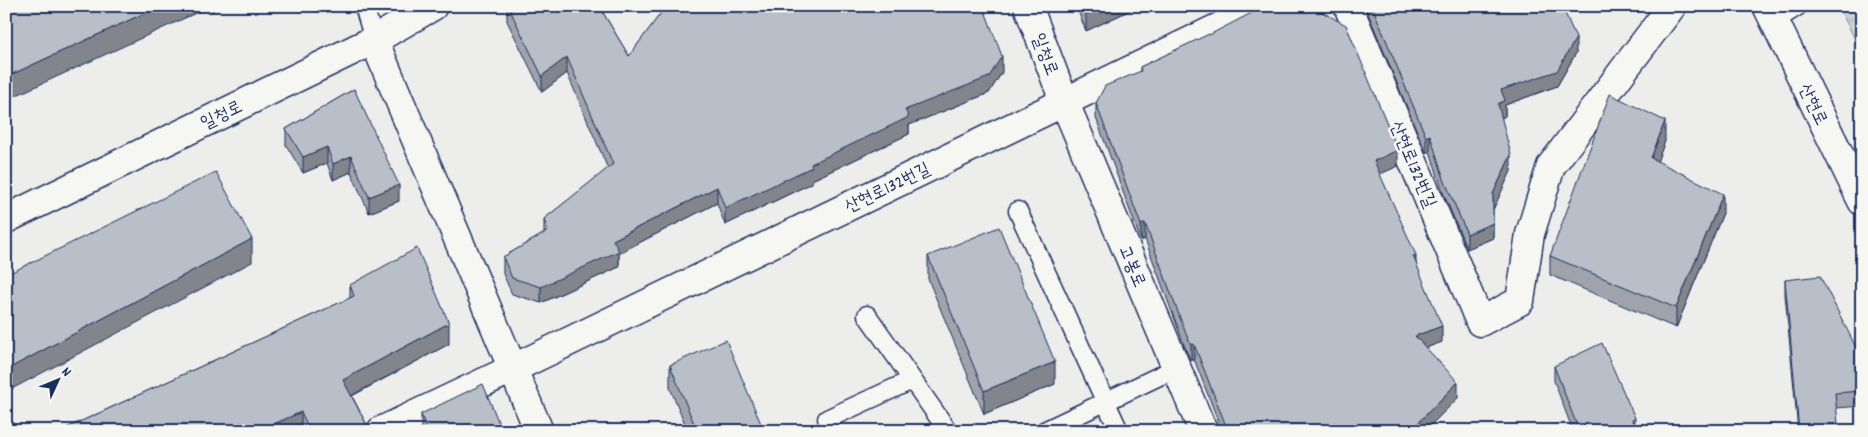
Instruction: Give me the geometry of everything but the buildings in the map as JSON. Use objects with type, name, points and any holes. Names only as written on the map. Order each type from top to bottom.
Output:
[{"type":"street","name":"일청로","points":[[6,219],[374,40],[433,6]]},
{"type":"street","name":"일청로","points":[[1028,6],[1064,101]]},
{"type":"street","name":"산현로132번길","points":[[381,431],[1263,6]]},
{"type":"street","name":"산현로132번길","points":[[1348,6],[1480,322],[1520,300],[1530,234],[1551,166],[1672,6]]},
{"type":"street","name":"산현로","points":[[1770,14],[1862,201]]},
{"type":"street","points":[[374,40],[539,431]]},
{"type":"street","name":"고봉로","points":[[1064,101],[1202,431]]},
{"type":"lane","points":[[364,6],[374,40]]},
{"type":"lane","points":[[1770,14],[1798,6]]},
{"type":"lane","points":[[1018,211],[1120,431]]},
{"type":"lane","points":[[867,315],[948,431]]},
{"type":"lane","points":[[1044,431],[1176,368]]},
{"type":"lane","points":[[827,418],[912,380]]},
{"type":"green space","points":[[1838,6],[1862,6],[1862,53]]}]
